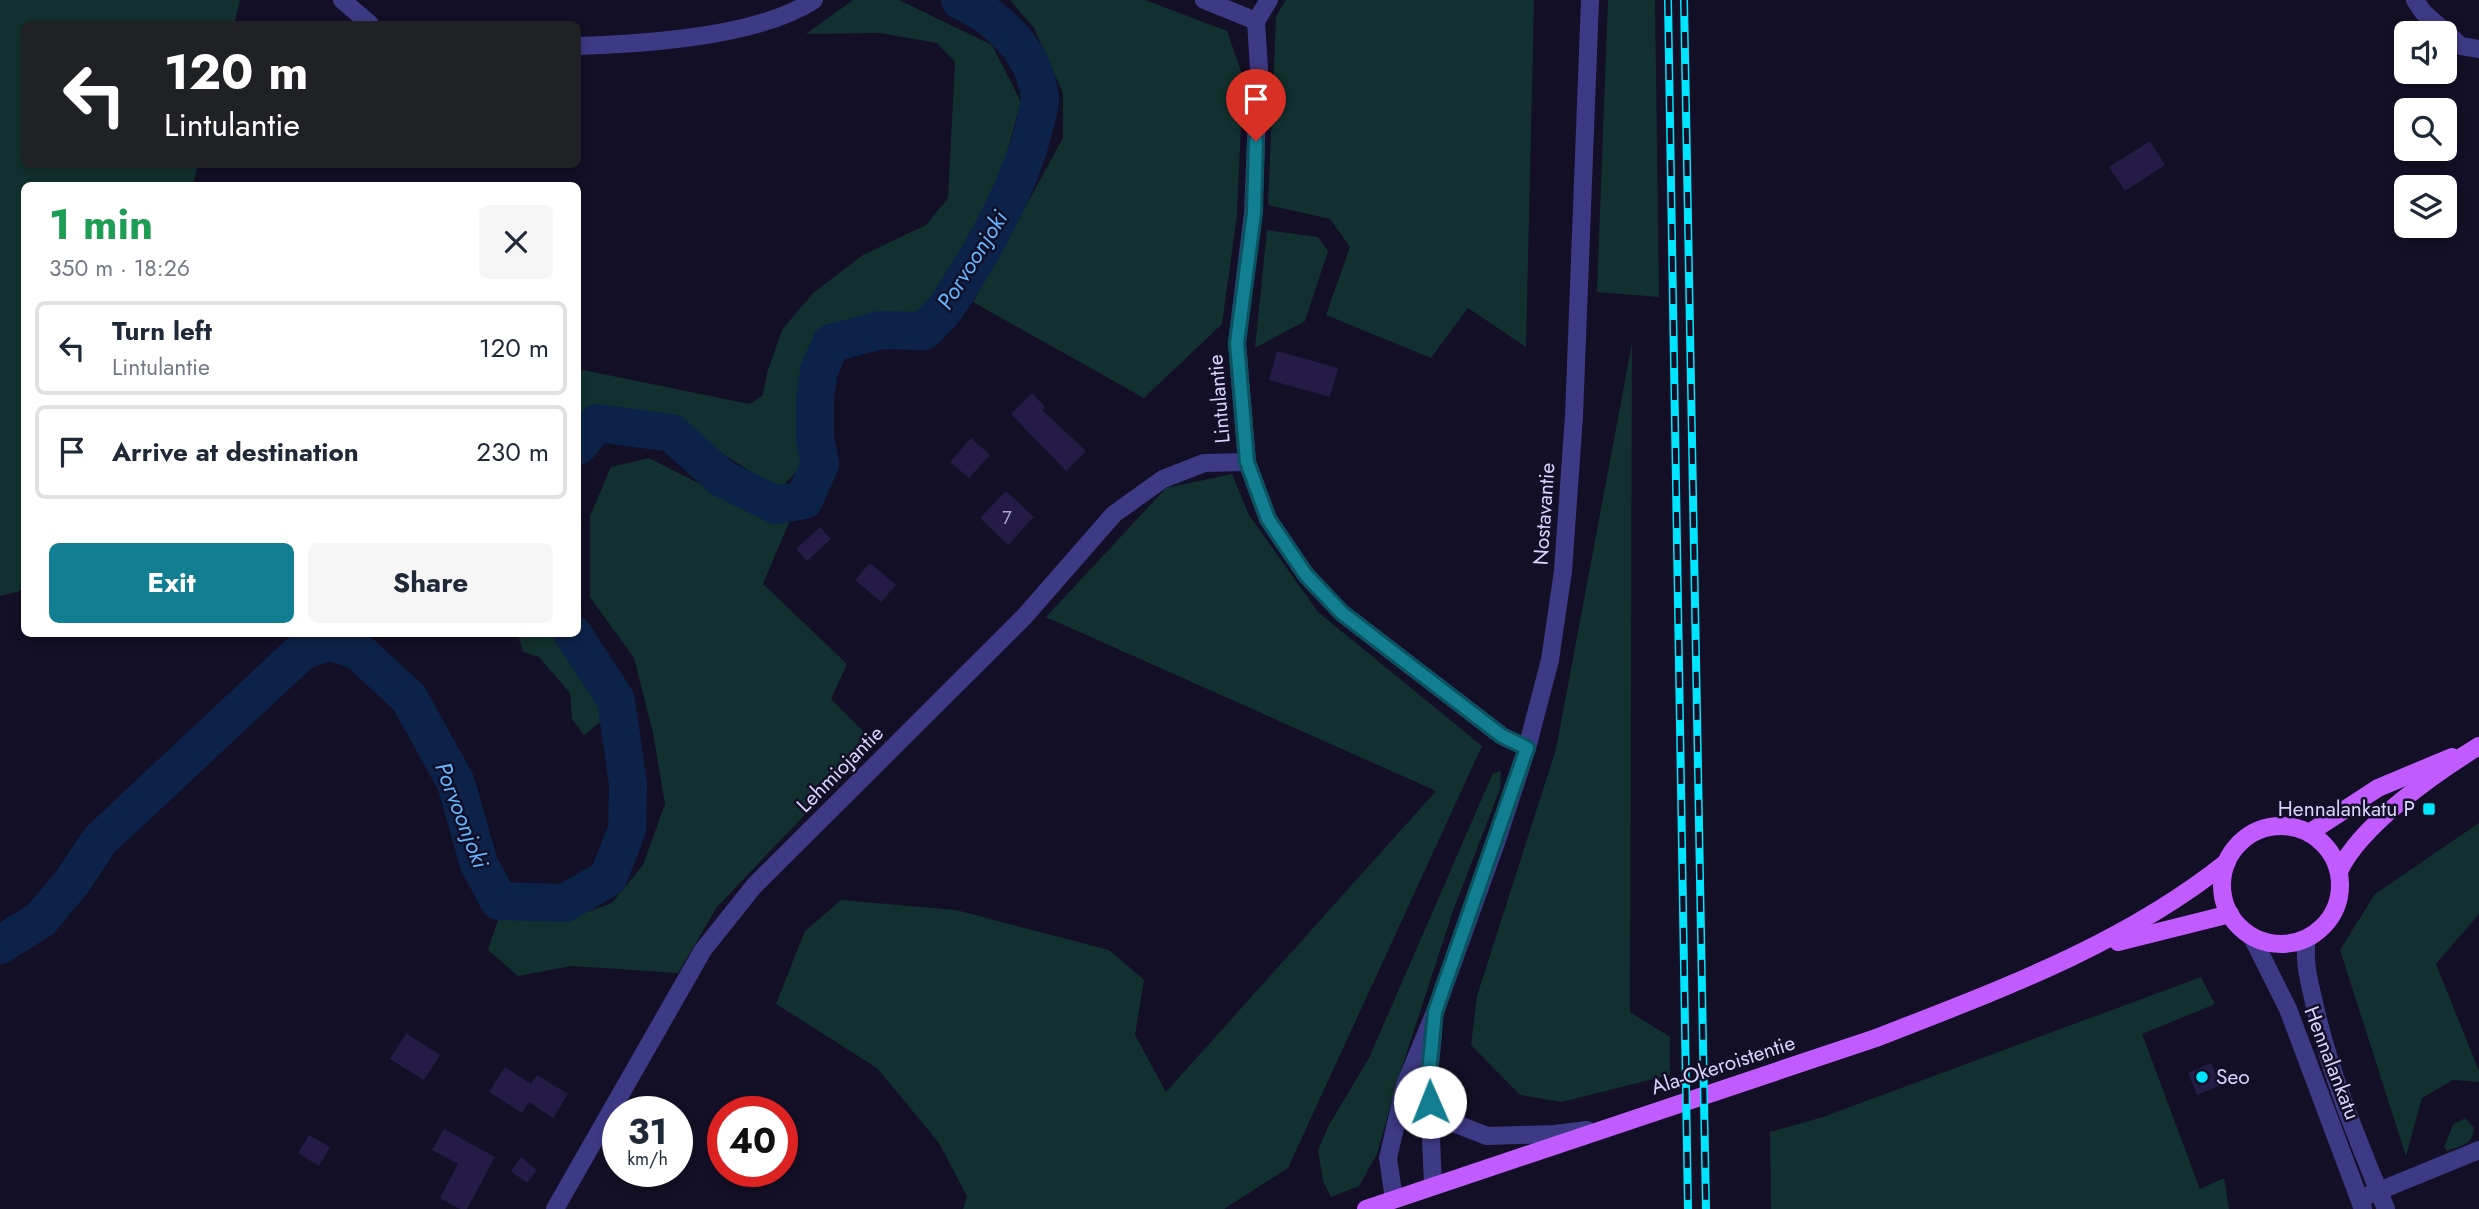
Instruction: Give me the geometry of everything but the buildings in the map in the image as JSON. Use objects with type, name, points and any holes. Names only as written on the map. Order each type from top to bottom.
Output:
[{"type":"main road","points":[[2309,833],[2378,788],[2477,747]]},
{"type":"main road","points":[[2339,871],[2345,859],[2403,800],[2477,747]]},
{"type":"main road","points":[[2273,827],[2292,827],[2309,833],[2324,844],[2339,871],[2337,905],[2329,920],[2306,938],[2284,944],[2267,943],[2252,937],[2242,930],[2230,914],[2222,888],[2227,862],[2238,845],[2254,833],[2273,827]]},
{"type":"main road","name":"Ala-Okeroistentie","points":[[2091,950],[2193,889],[2227,862]]},
{"type":"main road","name":"Ala-Okeroistentie","points":[[1366,1209],[1600,1128],[1876,1038],[2091,950],[2230,914]]},
{"type":"street","points":[[342,0],[366,21]]},
{"type":"street","points":[[581,46],[740,30],[796,12],[814,0]]},
{"type":"street","points":[[1204,0],[1256,21],[1269,0]]},
{"type":"street","name":"Nostavantie","points":[[1394,1199],[1388,1158],[1405,1085],[1435,1012],[1527,748],[1550,660],[1563,571],[1576,365],[1590,0]]},
{"type":"street","points":[[2415,0],[2423,12],[2461,46],[2479,49]]},
{"type":"street","name":"Lintulantie","points":[[1256,21],[1259,69],[1254,213],[1237,343],[1247,462],[1268,519],[1306,575],[1342,613],[1502,736],[1527,748]]},
{"type":"street","name":"Lehmiojantie","points":[[555,1209],[703,950],[754,886],[1024,617],[1114,514],[1163,479],[1204,463],[1247,462]]},
{"type":"street","name":"Hennalankatu","points":[[2252,937],[2288,1009],[2361,1204]]},
{"type":"street","name":"Hennalankatu","points":[[2306,938],[2305,963],[2320,1029],[2343,1102],[2386,1209]]},
{"type":"street","name":"Nostavantie","points":[[1433,1186],[1428,1083],[1435,1012]]},
{"type":"street","points":[[1428,1083],[1451,1122],[1487,1136],[1555,1134],[1600,1128]]},
{"type":"street","points":[[2361,1204],[2378,1191],[2479,1150]]},
{"type":"green space","points":[[0,0],[240,0],[235,21],[21,21],[21,168],[197,168],[194,182],[21,182],[21,591],[0,596]]},
{"type":"green space","points":[[853,0],[899,0],[992,45],[1021,102],[995,195],[931,298],[916,314],[887,312],[823,332],[802,370],[807,460],[779,490],[683,428],[581,412],[581,370],[750,404],[763,395],[767,373],[782,330],[813,293],[863,255],[926,225],[948,198],[955,62],[937,43],[880,33],[806,34]]},
{"type":"green space","points":[[1010,0],[1145,0],[1227,31],[1243,77],[1237,215],[1222,324],[1144,398],[973,302],[1063,138],[1063,93],[1034,28]]},
{"type":"green space","points":[[1286,0],[1534,0],[1526,347],[1468,308],[1431,358],[1326,315],[1350,247],[1330,219],[1268,205],[1276,16]]},
{"type":"green space","points":[[1608,0],[1655,0],[1659,297],[1597,292]]},
{"type":"green space","points":[[1267,230],[1318,237],[1328,251],[1305,321],[1255,348]]},
{"type":"green space","points":[[1632,343],[1630,1012],[1670,1037],[1670,1075],[1562,1102],[1520,1095],[1471,1045],[1477,996],[1556,749]]},
{"type":"green space","points":[[649,458],[752,510],[790,520],[763,584],[847,664],[831,699],[874,742],[717,907],[678,973],[572,966],[518,976],[488,950],[499,917],[570,918],[612,903],[643,865],[665,804],[653,733],[634,658],[590,597],[590,516],[611,467]]},
{"type":"green space","points":[[1232,474],[1249,515],[1318,612],[1482,746],[1288,1168],[1224,1209],[963,1209],[967,1196],[939,1143],[877,1068],[776,1004],[805,931],[841,900],[956,910],[1109,950],[1144,980],[1135,1035],[1166,1092],[1436,791],[1046,617],[1166,488]]},
{"type":"green space","points":[[519,637],[563,637],[608,716],[584,735],[572,719],[570,693],[539,657],[523,652]]},
{"type":"green space","points":[[1501,771],[1500,789],[1453,911],[1398,1079],[1377,1154],[1359,1186],[1331,1197],[1323,1181],[1318,1150],[1329,1125],[1369,1058],[1493,773]]},
{"type":"green space","points":[[2479,823],[2479,914],[2436,964],[2479,1071],[2479,1082],[2453,1080],[2422,1098],[2406,1156],[2340,950],[2375,894]]},
{"type":"green space","points":[[2201,977],[2215,1004],[2142,1034],[2200,1189],[2224,1178],[2229,1209],[1771,1209],[1770,1132],[1823,1117]]},
{"type":"green space","points":[[2465,1118],[2474,1128],[2469,1142],[2447,1151],[2444,1147],[2453,1125]]},
{"type":"waterway","name":"Porvoonjoki","points":[[581,442],[597,423],[672,433],[723,479],[776,505],[804,500],[820,464],[815,439],[815,398],[819,371],[831,343],[881,330],[924,331],[947,307],[988,238],[1012,191],[1030,143],[1040,99],[1031,67],[1023,52],[1001,27],[960,0]]},
{"type":"waterway","name":"Porvoonjoki","points":[[0,945],[40,920],[72,882],[100,840],[302,651],[330,641],[358,651],[409,698],[456,783],[479,864],[499,901],[565,903],[608,878],[627,830],[628,784],[616,700],[575,637]]},
{"type":"railway","points":[[1668,0],[1688,1209]]},
{"type":"railway","points":[[1684,0],[1706,1209]]},
{"type":"place","name":"Hennalankatu P","points":[[2429,809]]},
{"type":"place","name":"Seo","points":[[2202,1077]]},
{"type":"route","points":[[1256,141],[1254,213],[1237,343],[1247,462],[1268,519],[1306,575],[1342,613],[1502,736],[1527,748],[1435,1012],[1428,1083],[1430,1102]]}]
